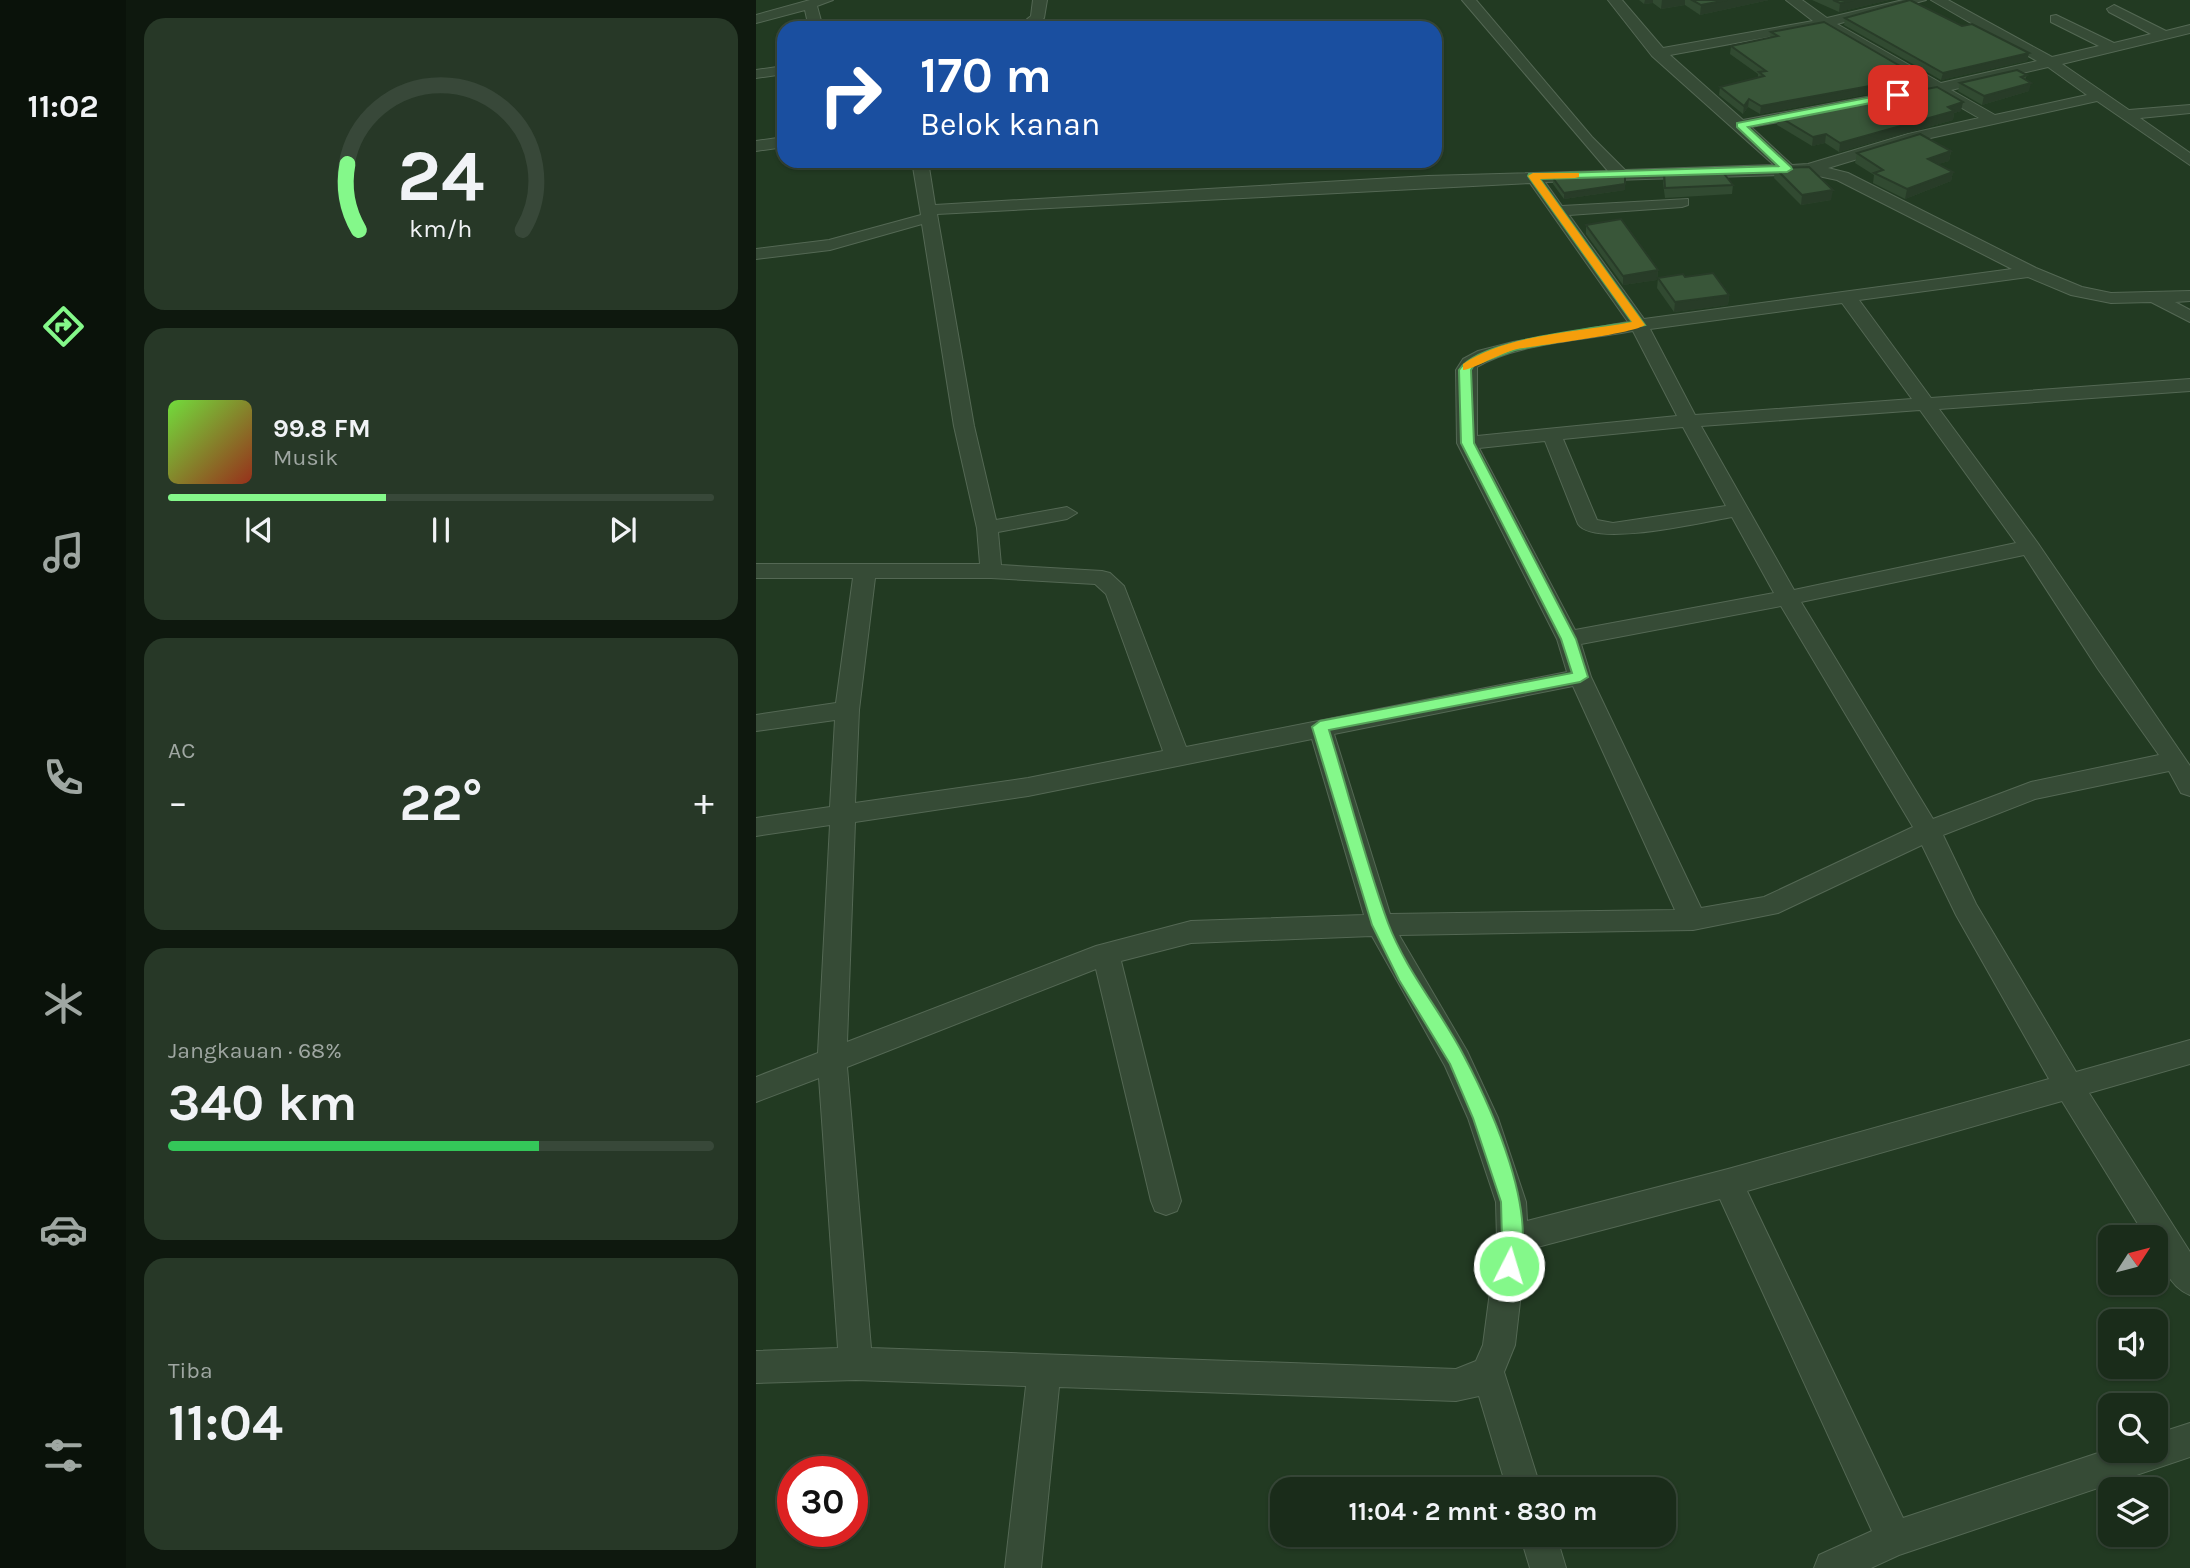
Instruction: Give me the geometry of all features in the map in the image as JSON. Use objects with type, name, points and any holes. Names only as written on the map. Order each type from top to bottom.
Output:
[{"type":"street","points":[[761,0],[761,17],[826,0]]},
{"type":"street","points":[[1033,21],[1037,18],[1040,0]]},
{"type":"street","points":[[1469,0],[1587,140],[1619,173]]},
{"type":"street","points":[[1615,0],[1657,53],[1692,88],[1740,125],[1787,169]]},
{"type":"street","points":[[1793,0],[1825,23],[1990,118]]},
{"type":"street","points":[[1657,53],[1825,23],[1919,0]]},
{"type":"street","points":[[1938,0],[2050,62],[2190,160]]},
{"type":"street","points":[[810,4],[814,21]]},
{"type":"street","points":[[2114,9],[2164,35]]},
{"type":"street","points":[[2056,19],[2113,48]]},
{"type":"street","points":[[1740,125],[1940,88],[2190,29]]},
{"type":"street","points":[[756,74],[777,71]]},
{"type":"street","points":[[1809,169],[1873,148],[1990,118],[2101,96]]},
{"type":"street","points":[[2128,115],[2190,109]]},
{"type":"street","points":[[756,146],[777,143]]},
{"type":"street","points":[[921,168],[964,426],[987,528],[991,571]]},
{"type":"street","points":[[756,254],[830,245],[928,214],[1533,176],[1809,169],[1842,176],[2030,272],[2097,296],[2190,296]]},
{"type":"street","points":[[1533,176],[1639,325],[1689,421],[1861,726],[1928,831],[1965,908],[2069,1087],[2190,1280]]},
{"type":"street","points":[[1557,211],[1682,202]]},
{"type":"street","points":[[1693,920],[1580,677],[1569,639],[1467,443],[1465,370],[1469,363],[1513,347],[1639,325],[1848,299],[2030,272]]},
{"type":"street","points":[[2156,298],[2190,317]]},
{"type":"street","points":[[1848,299],[2030,547],[2106,664],[2178,751],[2190,787]]},
{"type":"street","points":[[1467,443],[1689,421],[2190,385]]},
{"type":"street","points":[[1551,433],[1588,524],[1594,528],[1613,529],[1739,510]]},
{"type":"street","points":[[987,528],[1067,513]]},
{"type":"street","points":[[1569,639],[1788,598],[2030,547]]},
{"type":"street","points":[[856,1364],[832,1061],[847,710],[865,570]]},
{"type":"street","points":[[756,571],[991,571],[1082,575],[1108,582],[1116,591],[1178,758]]},
{"type":"street","points":[[756,827],[1028,787],[1580,677]]},
{"type":"street","points":[[756,723],[847,710]]},
{"type":"street","points":[[756,1367],[856,1364],[1456,1385],[1472,1382],[1489,1371],[1499,1345],[1513,1240],[1511,1202],[1483,1118],[1457,1060],[1406,975],[1380,925],[1320,727]]},
{"type":"street","points":[[756,1090],[1105,954],[1191,932],[1380,925],[1693,920],[1769,906],[1928,831],[2031,792],[2178,751]]},
{"type":"street","points":[[1105,954],[1166,1201]]},
{"type":"street","points":[[1513,1240],[1728,1183],[2190,1052]]},
{"type":"street","points":[[1728,1183],[1894,1539]]},
{"type":"street","points":[[1489,1371],[1520,1477]]},
{"type":"street","points":[[1023,1568],[1044,1372]]},
{"type":"street","points":[[1832,1568],[1894,1539],[2190,1440]]},
{"type":"street","points":[[1542,1547],[1548,1568]]},
{"type":"building","points":[[1692,0],[1727,0],[1701,5]]},
{"type":"building","points":[[1833,0],[1854,0],[1840,3]]},
{"type":"building","points":[[1910,0],[1962,26],[1972,24],[2029,53],[1943,73],[1845,18]]},
{"type":"building","points":[[1824,22],[1919,77],[1761,106],[1749,99],[1744,106],[1720,87],[1764,76],[1759,72],[1766,71],[1731,46],[1778,36],[1771,32]]},
{"type":"building","points":[[2017,70],[2027,75],[2021,77],[2031,83],[1984,96],[1960,83]]},
{"type":"building","points":[[1937,87],[1963,102],[1948,107],[1954,111],[1840,143],[1826,134],[1813,137],[1778,116]]},
{"type":"building","points":[[1920,134],[1951,151],[1928,159],[1953,172],[1907,189],[1874,173],[1883,170],[1857,153]]},
{"type":"building","points":[[1809,167],[1833,190],[1802,195],[1775,168]]},
{"type":"building","points":[[1721,170],[1733,185],[1665,188],[1664,173]]},
{"type":"building","points":[[1625,175],[1625,184],[1564,193],[1553,178]]},
{"type":"building","points":[[1621,219],[1658,270],[1623,276],[1586,225]]},
{"type":"building","points":[[1713,273],[1729,295],[1675,302],[1658,278],[1683,274],[1685,277]]},
{"type":"slow traffic","points":[[1467,367],[1469,363],[1484,355],[1513,347],[1639,325],[1533,176],[1575,175]]},
{"type":"route","points":[[1509,1266],[1513,1240],[1511,1202],[1483,1118],[1457,1060],[1406,975],[1380,925],[1320,727],[1580,677],[1569,639],[1467,443],[1465,370],[1469,363],[1484,355],[1513,347],[1639,325],[1533,176],[1787,169],[1740,125],[1898,95]]}]
